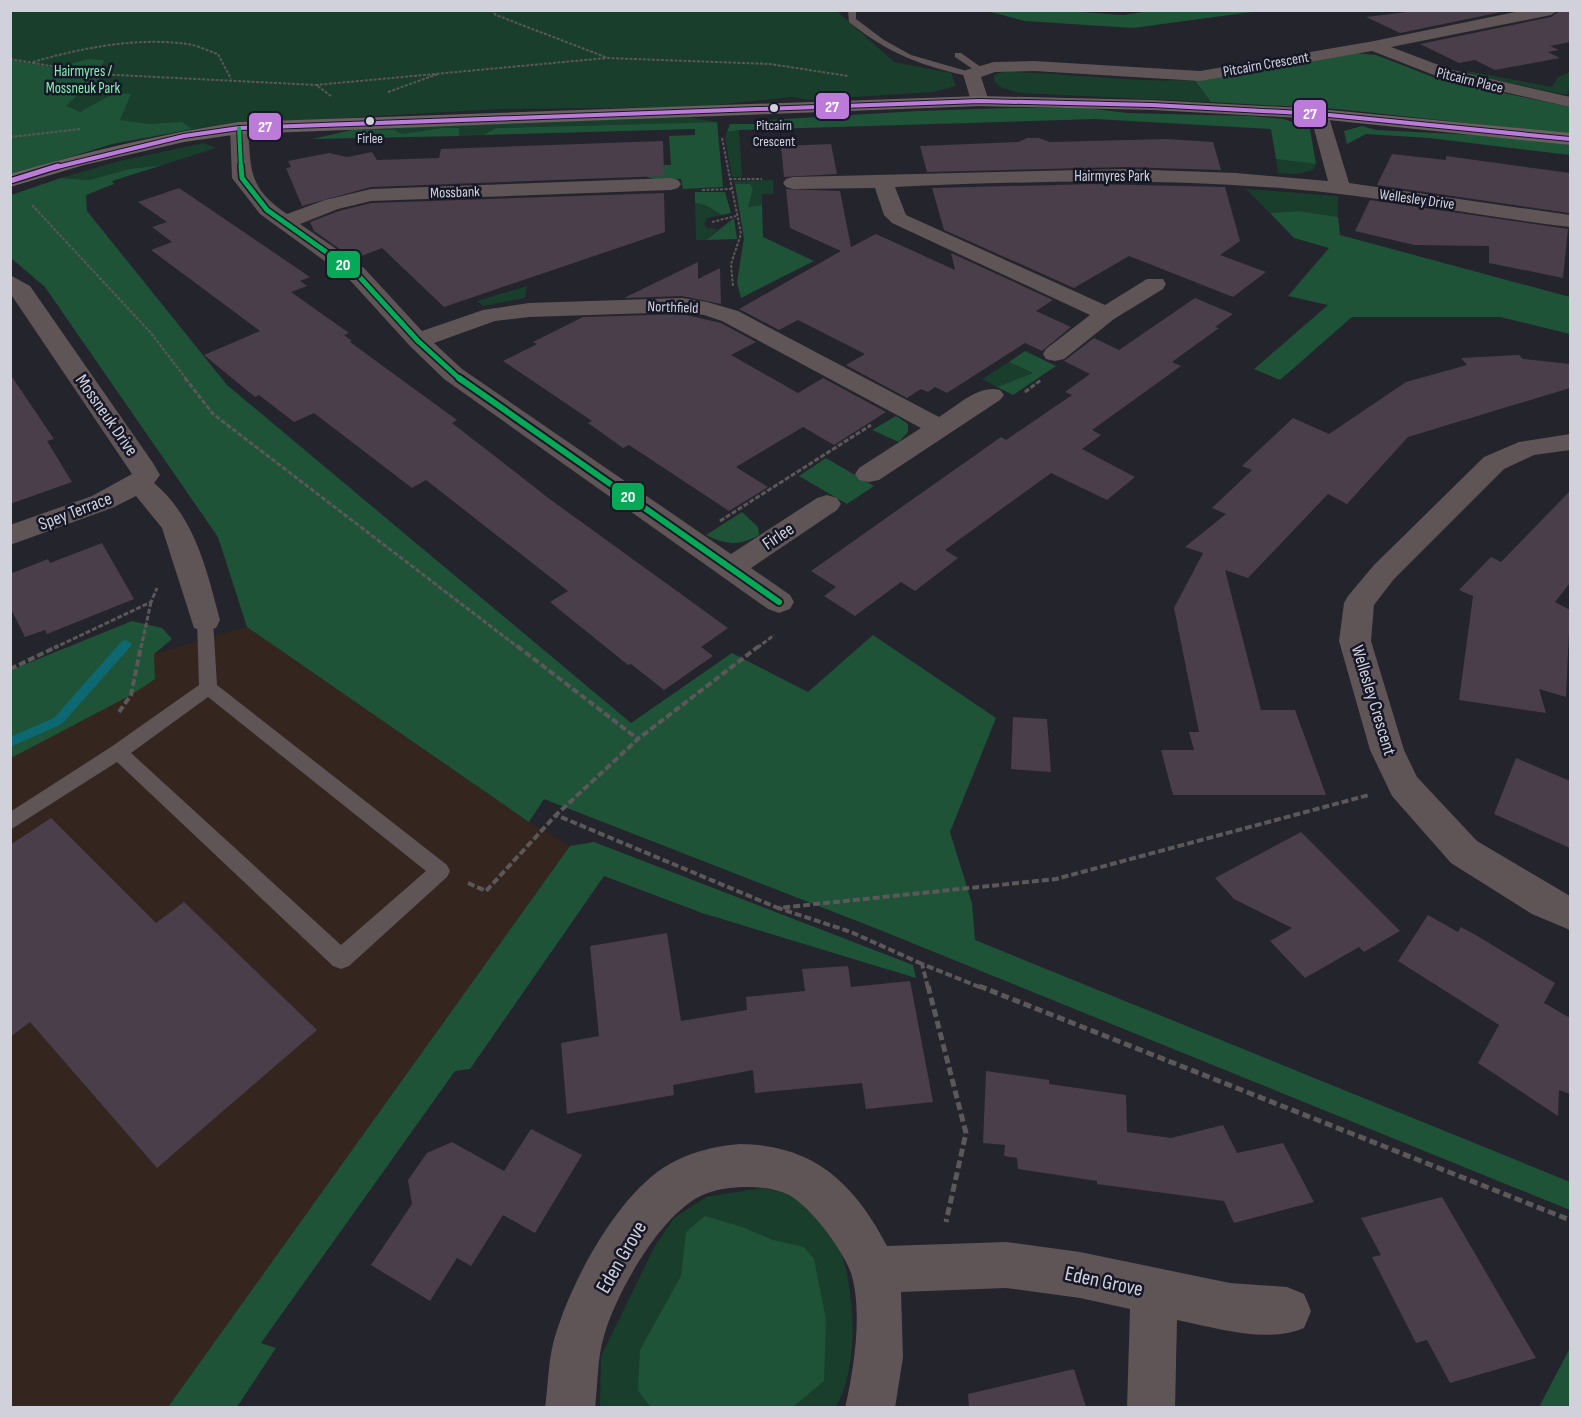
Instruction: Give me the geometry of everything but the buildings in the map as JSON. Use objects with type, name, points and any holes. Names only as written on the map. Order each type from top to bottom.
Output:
[{"type":"street","name":"Pitcairn Crescent","points":[[976,72],[1034,66],[1200,76],[1374,46],[1551,10]]},
{"type":"street","name":"Pitcairn Place","points":[[1374,46],[1407,62],[1453,77],[1570,102]]},
{"type":"street","points":[[976,72],[981,101]]},
{"type":"street","points":[[10,181],[79,160],[184,136],[239,128],[349,122],[981,101],[1152,105],[1319,114],[1570,138]]},
{"type":"street","points":[[1319,114],[1340,187]]},
{"type":"street","points":[[239,128],[242,178],[267,210],[356,273],[418,341],[453,374],[778,602]]},
{"type":"street","name":"Hairmyres Park","points":[[793,183],[1125,175],[1340,187]]},
{"type":"street","name":"Mossbank","points":[[285,222],[332,204],[371,195],[628,176],[671,184]]},
{"type":"street","points":[[883,182],[894,215],[899,219],[1106,314]]},
{"type":"street","name":"Wellesley Drive","points":[[1340,187],[1570,221]]},
{"type":"street","name":"Mossneuk Drive","points":[[10,282],[22,291],[140,463],[146,475],[139,484]]},
{"type":"street","points":[[1054,354],[1106,314],[1155,284]]},
{"type":"street","name":"Northfield","points":[[418,341],[491,315],[529,310],[682,305],[708,309],[730,316],[940,428]]},
{"type":"street","points":[[869,474],[991,395]]},
{"type":"street","name":"Wellesley Crescent","points":[[1570,442],[1528,448],[1494,463],[1384,572],[1359,603],[1355,641],[1387,750],[1404,786],[1464,852],[1545,902],[1570,913]]},
{"type":"street","points":[[139,484],[156,496],[187,550],[205,620]]},
{"type":"street","name":"Spey Terrace","points":[[10,536],[102,502],[139,484]]},
{"type":"street","name":"Firlee","points":[[730,568],[827,504]]},
{"type":"street","name":"Eden Grove","points":[[570,1407],[580,1336],[609,1272],[643,1218],[678,1184],[720,1168],[761,1165],[805,1179],[846,1219],[874,1270],[879,1317],[878,1361],[870,1407]]},
{"type":"street","name":"Eden Grove","points":[[874,1270],[1006,1265],[1080,1275],[1230,1306],[1287,1311]]},
{"type":"street","name":"Eden Grove","points":[[1151,1404],[1154,1292]]},
{"type":"lane","points":[[852,10],[852,20],[885,48],[913,61],[976,72]]},
{"type":"lane","points":[[958,55],[976,72]]},
{"type":"lane","points":[[118,752],[341,959],[440,871],[208,688],[205,620]]},
{"type":"lane","points":[[10,822],[118,752],[208,688]]},
{"type":"path","points":[[491,10],[496,15],[608,58]]},
{"type":"path","points":[[32,63],[80,48],[154,43],[188,44],[218,54],[231,79]]},
{"type":"path","points":[[10,59],[97,74],[316,85],[608,58],[770,64],[854,77]]},
{"type":"path","points":[[384,94],[438,74]]},
{"type":"path","points":[[316,85],[332,98]]},
{"type":"path","points":[[724,110],[722,143],[741,234],[731,264],[734,296],[730,316]]},
{"type":"path","points":[[25,197],[150,332],[213,414],[638,739]]},
{"type":"path","points":[[712,222],[736,216]]},
{"type":"path","points":[[991,395],[1017,398],[1059,367],[1054,354]]},
{"type":"path","points":[[690,541],[899,407]]},
{"type":"path","points":[[118,714],[131,695],[151,602],[158,585]]},
{"type":"path","points":[[10,669],[151,602]]},
{"type":"path","points":[[440,871],[486,891],[556,815],[638,739],[795,618],[778,602]]},
{"type":"path","points":[[778,908],[1056,879],[1404,786]]},
{"type":"path","points":[[556,815],[778,908],[851,932],[922,964],[1570,1220]]},
{"type":"path","points":[[922,964],[966,1133],[936,1268]]},
{"type":"shaded area","points":[[247,627],[529,822],[570,846],[168,1407],[11,1408],[11,755],[154,654]]},
{"type":"green space","points":[[1155,10],[1259,11],[1133,28],[1025,21],[987,11],[1065,11],[1124,15]]},
{"type":"green space","name":"Hairmyres / Mossneuk Park","points":[[10,11],[837,11],[894,62],[951,73],[956,86],[934,92],[808,100],[793,97],[695,107],[501,109],[218,125],[112,144],[11,175]]},
{"type":"green space","points":[[1353,53],[1376,55],[1438,79],[1570,107],[1570,134],[1337,109],[1211,102],[1194,80]]},
{"type":"green space","points":[[88,59],[104,60],[97,77],[103,82],[83,90],[66,106],[80,112],[114,93],[131,94],[120,120],[149,124],[182,122],[192,129],[112,144],[11,175],[10,60],[56,68]]},
{"type":"green space","points":[[1453,71],[1467,71],[1552,87],[1558,77],[1570,72],[1570,89],[1567,95]]},
{"type":"green space","points":[[1003,72],[1169,81],[1193,80],[1211,102],[1021,93],[1002,88],[994,81],[994,75]]},
{"type":"green space","points":[[1010,108],[1087,108],[1128,113],[1284,119],[1310,129],[1316,164],[1276,159],[1271,129],[1095,119],[727,132],[730,124],[766,124],[767,120]]},
{"type":"green space","points":[[688,117],[717,122],[496,128],[483,135],[459,136],[458,128],[402,134],[394,130],[356,129]]},
{"type":"green space","points":[[717,122],[723,187],[683,189],[681,179],[655,179],[641,173],[641,165],[671,165],[669,136],[695,135],[695,129],[483,135],[496,128]]},
{"type":"green space","points":[[1362,126],[1376,130],[1496,136],[1570,145],[1570,155],[1429,138],[1366,134],[1347,144],[1344,131]]},
{"type":"green space","points":[[459,128],[459,136],[312,139],[356,129],[394,130],[402,134]]},
{"type":"green space","points":[[739,130],[742,177],[732,177],[725,138],[727,132]]},
{"type":"green space","points":[[204,143],[216,148],[163,165],[129,169],[89,180],[61,178],[119,161]]},
{"type":"green space","points":[[1276,159],[1316,164],[1313,170],[1298,174],[1278,173]]},
{"type":"green space","points":[[163,165],[112,181],[114,184],[86,195],[87,211],[227,385],[631,723],[732,653],[808,692],[873,635],[996,718],[950,832],[972,903],[975,940],[1570,1182],[1570,1210],[880,930],[544,799],[529,822],[247,627],[218,537],[45,287],[11,258],[11,195],[61,178],[89,180],[129,169]]},
{"type":"green space","points":[[773,180],[774,194],[762,194],[762,205],[748,207],[753,189],[750,184],[735,184],[734,181]]},
{"type":"green space","points":[[735,184],[750,184],[753,189],[748,207],[762,205],[763,237],[814,261],[741,298],[737,282],[744,238]]},
{"type":"green space","points":[[1246,189],[1338,196],[1338,217],[1299,211],[1270,213]]},
{"type":"green space","points":[[695,192],[725,192],[731,213],[722,215],[705,205],[695,203]]},
{"type":"green space","points":[[695,203],[705,205],[722,215],[707,218],[704,224],[707,228],[718,229],[706,240],[696,240]]},
{"type":"green space","points":[[1299,211],[1338,217],[1340,235],[1570,297],[1570,334],[1500,317],[1352,317],[1280,380],[1254,369],[1328,305],[1288,296],[1329,248],[1294,238],[1270,213]]},
{"type":"green space","points":[[734,218],[737,239],[706,240]]},
{"type":"green space","points":[[527,286],[525,298],[483,306],[477,301]]},
{"type":"green space","points":[[1025,351],[1056,366],[1013,395],[997,387],[1033,373],[1009,362]]},
{"type":"green space","points":[[1009,362],[1033,373],[997,387],[982,379]]},
{"type":"green space","points":[[896,416],[908,424],[908,432],[899,442],[872,430]]},
{"type":"green space","points":[[826,458],[874,486],[847,504],[799,476]]},
{"type":"green space","points":[[742,512],[758,527],[759,535],[732,543],[706,535]]},
{"type":"green space","points":[[132,621],[162,628],[172,639],[154,654],[155,679],[131,695],[11,758],[11,670]]},
{"type":"green space","points":[[594,842],[913,965],[916,978],[702,913],[604,876],[470,1069],[455,1071],[261,1343],[276,1348],[237,1407],[168,1407],[570,846]]},
{"type":"green space","points":[[762,1188],[798,1198],[836,1238],[848,1278],[852,1346],[844,1389],[836,1407],[600,1408],[601,1356],[655,1246],[674,1218],[706,1197]]},
{"type":"green space","points":[[705,1216],[745,1228],[773,1240],[804,1247],[814,1259],[826,1319],[824,1381],[793,1407],[651,1407],[638,1391],[640,1350],[681,1276],[686,1232]]},
{"type":"green space","points":[[1570,1348],[1570,1407],[1539,1407]]},
{"type":"waterway","points":[[10,742],[58,721],[126,644]]},
{"type":"transit line","name":"27","points":[[10,181],[79,160],[184,136],[239,128],[349,122],[980,101],[1152,105],[1319,114],[1570,139]]},
{"type":"transit line","name":"20","points":[[239,128],[242,178],[267,210],[356,273],[418,341],[453,374],[779,602]]},
{"type":"place","name":"Pitcairn Crescent","points":[[774,108]]},
{"type":"place","name":"Firlee","points":[[370,121]]}]
